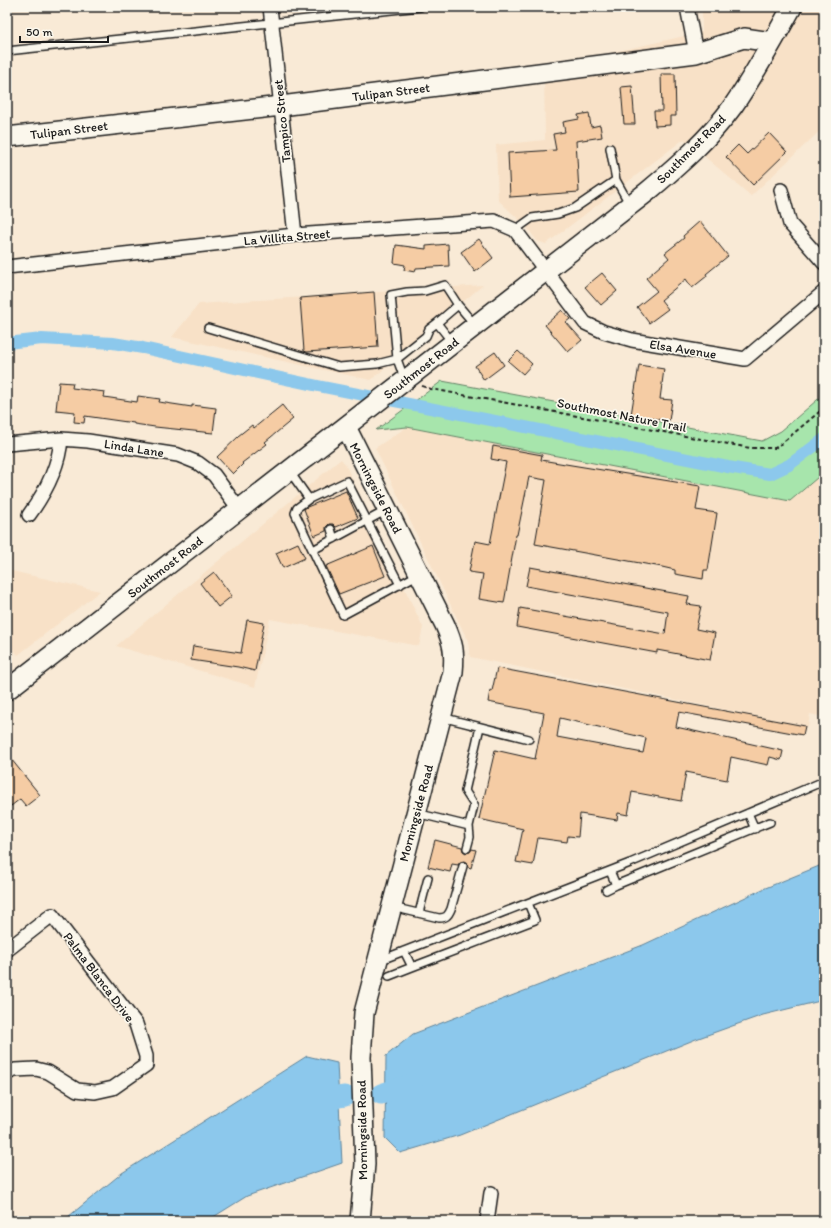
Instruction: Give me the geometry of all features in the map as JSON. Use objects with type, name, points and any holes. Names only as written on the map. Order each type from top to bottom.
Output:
[{"type":"street","name":"Tampico Street","points":[[270,7],[295,235]]},
{"type":"street","points":[[687,7],[696,53]]},
{"type":"street","name":"Southmost Road","points":[[7,690],[546,271],[678,166],[716,127],[733,106],[792,7]]},
{"type":"street","name":"Tulipan Street","points":[[7,138],[281,106],[696,53],[744,38],[772,42]]},
{"type":"street","points":[[781,190],[790,224],[824,263]]},
{"type":"street","name":"La Villita Street","points":[[7,267],[295,235],[494,221],[515,230],[546,271]]},
{"type":"street","name":"Elsa Avenue","points":[[546,271],[585,322],[604,332],[632,340],[745,359],[824,292]]},
{"type":"street","name":"Morningside Road","points":[[351,423],[387,510],[452,640],[454,655],[453,672],[364,1013],[361,1057],[365,1164],[360,1221]]},
{"type":"street","points":[[29,515],[44,494],[60,452],[61,439]]},
{"type":"street","name":"Linda Lane","points":[[7,444],[61,439],[88,441],[178,455],[198,463],[214,475],[239,509]]},
{"type":"street","name":"Palma Blanca Drive","points":[[7,950],[52,915],[136,1024],[146,1056],[146,1065],[113,1088],[95,1092],[77,1090],[48,1072],[36,1069],[15,1070],[7,1073]]},
{"type":"street","points":[[487,1221],[491,1193]]},
{"type":"lane","points":[[7,51],[420,7]]},
{"type":"lane","points":[[610,148],[616,180],[630,205]]},
{"type":"lane","points":[[515,230],[532,218],[558,214],[575,208],[616,180]]},
{"type":"lane","points":[[405,380],[397,359],[391,295],[425,291],[446,285],[458,306],[475,326]]},
{"type":"lane","points":[[208,328],[339,367],[377,364],[397,359],[426,336],[429,329],[458,306]]},
{"type":"lane","points":[[437,323],[453,343]]},
{"type":"lane","points":[[289,471],[309,499]]},
{"type":"lane","points":[[400,585],[347,481],[334,487],[318,498],[309,499],[297,508],[295,513],[343,615],[400,585],[420,574]]},
{"type":"lane","points":[[334,487],[336,495]]},
{"type":"lane","points":[[313,550],[387,510]]},
{"type":"lane","points":[[348,522],[351,530]]},
{"type":"lane","points":[[330,529],[334,539]]},
{"type":"lane","points":[[441,717],[529,739]]},
{"type":"lane","points":[[468,848],[470,837],[469,826],[474,805],[466,791],[480,727]]},
{"type":"lane","points":[[377,962],[610,871],[824,781]]},
{"type":"lane","points":[[416,813],[469,826]]},
{"type":"lane","points":[[748,813],[755,829]]},
{"type":"lane","points":[[606,890],[770,822]]},
{"type":"lane","points":[[391,907],[439,918],[448,916],[463,866]]},
{"type":"lane","points":[[610,871],[616,885]]},
{"type":"lane","points":[[419,913],[428,878]]},
{"type":"lane","points":[[389,976],[535,920],[528,903]]},
{"type":"lane","points":[[404,951],[412,967]]},
{"type":"path","name":"Southmost Nature Trail","points":[[405,380],[431,389],[750,448],[775,448],[824,408]]},
{"type":"shaded area","points":[[702,7],[824,7],[824,127],[751,196],[684,139],[546,244],[537,241],[526,226],[498,200],[496,145],[545,140],[544,68],[702,32]]},
{"type":"shaded area","points":[[483,285],[371,380],[172,337],[199,304]]},
{"type":"shaded area","points":[[407,427],[790,501],[824,472],[824,717],[810,714],[808,727],[470,657],[468,641],[375,448]]},
{"type":"shaded area","points":[[341,459],[345,464],[423,627],[419,646],[270,619],[255,687],[116,646]]},
{"type":"shaded area","points":[[7,570],[100,591],[18,655],[7,641]]},
{"type":"green space","points":[[442,381],[762,441],[781,431],[824,394],[824,472],[790,501],[407,427],[376,430]]},
{"type":"water","points":[[824,864],[824,1000],[763,1015],[696,1039],[460,1135],[400,1153],[385,1138],[386,1056],[413,1034],[643,945],[763,889]]},
{"type":"water","points":[[307,1056],[337,1063],[342,1163],[247,1196],[207,1221],[63,1221],[122,1173]]},
{"type":"building","points":[[661,74],[675,74],[676,116],[670,116],[670,125],[655,126],[654,111],[662,111]]},
{"type":"building","points":[[632,86],[635,124],[624,124],[621,87]]},
{"type":"building","points":[[589,113],[591,127],[600,125],[602,137],[576,141],[579,192],[510,197],[508,153],[556,150],[553,134],[565,132],[563,122],[579,119],[578,115]]},
{"type":"building","points":[[769,133],[787,152],[753,185],[726,157],[738,145],[747,154]]},
{"type":"building","points":[[700,221],[728,256],[692,288],[686,279],[661,300],[668,309],[649,323],[637,307],[657,291],[646,278],[669,258],[665,253],[684,238],[683,236]]},
{"type":"building","points":[[479,239],[493,258],[475,272],[461,252]]},
{"type":"building","points":[[448,244],[449,266],[416,268],[415,272],[404,270],[405,265],[394,263],[396,245],[426,249],[426,246]]},
{"type":"building","points":[[602,273],[617,291],[601,305],[585,287]]},
{"type":"building","points":[[374,292],[378,347],[304,351],[300,298]]},
{"type":"building","points":[[562,310],[570,319],[566,322],[582,340],[568,352],[545,325]]},
{"type":"building","points":[[518,351],[532,364],[523,374],[508,361]]},
{"type":"building","points":[[495,352],[504,365],[484,380],[475,366]]},
{"type":"building","points":[[639,365],[664,369],[660,399],[672,400],[669,421],[631,415]]},
{"type":"building","points":[[59,382],[73,383],[72,388],[105,392],[104,397],[137,402],[138,396],[160,399],[159,402],[192,407],[192,405],[216,408],[213,433],[155,427],[85,416],[84,423],[74,422],[75,412],[56,410]]},
{"type":"building","points":[[282,405],[293,419],[265,442],[267,444],[242,463],[243,464],[233,474],[217,457],[238,436],[252,425],[254,428]]},
{"type":"building","points":[[493,446],[542,455],[541,460],[700,486],[696,510],[717,513],[708,570],[704,570],[703,579],[675,574],[675,570],[662,567],[535,544],[546,480],[529,477],[516,535],[504,603],[479,599],[483,574],[469,572],[475,541],[490,544],[506,462],[491,459]]},
{"type":"building","points":[[346,491],[358,518],[336,527],[333,524],[329,524],[326,527],[326,531],[314,536],[304,509]]},
{"type":"building","points":[[298,543],[305,558],[283,568],[276,553]]},
{"type":"building","points":[[373,546],[385,576],[339,594],[326,566]]},
{"type":"building","points":[[530,567],[689,596],[687,604],[701,606],[696,629],[715,633],[710,660],[657,650],[657,653],[517,627],[520,608],[665,634],[668,612],[526,586]]},
{"type":"building","points":[[214,572],[232,596],[218,607],[200,583]]},
{"type":"building","points":[[247,620],[264,623],[255,671],[191,660],[193,646],[241,653]]},
{"type":"building","points":[[497,668],[805,726],[803,735],[679,712],[676,727],[783,751],[781,760],[770,757],[768,765],[731,757],[727,780],[686,772],[681,801],[632,792],[628,815],[618,813],[617,820],[580,814],[578,837],[568,836],[567,842],[538,838],[533,865],[516,862],[523,829],[479,819],[495,750],[535,759],[544,713],[488,702],[490,690],[492,691]],"holes":[[[560,718],[646,738],[643,753],[557,737]]]},
{"type":"building","points":[[7,754],[40,795],[26,806],[20,799],[11,806],[7,801]]},
{"type":"building","points":[[435,840],[462,847],[463,851],[466,853],[470,852],[472,849],[476,850],[471,868],[468,867],[467,863],[464,861],[460,862],[458,865],[452,864],[450,872],[428,867]]},
{"type":"waterway","points":[[7,343],[42,339],[113,343],[143,348],[318,386],[770,474],[789,465],[824,439]]},
{"type":"waterway","points":[[381,1094],[412,1084]]},
{"type":"waterway","points":[[312,1110],[338,1097],[345,1096]]}]
